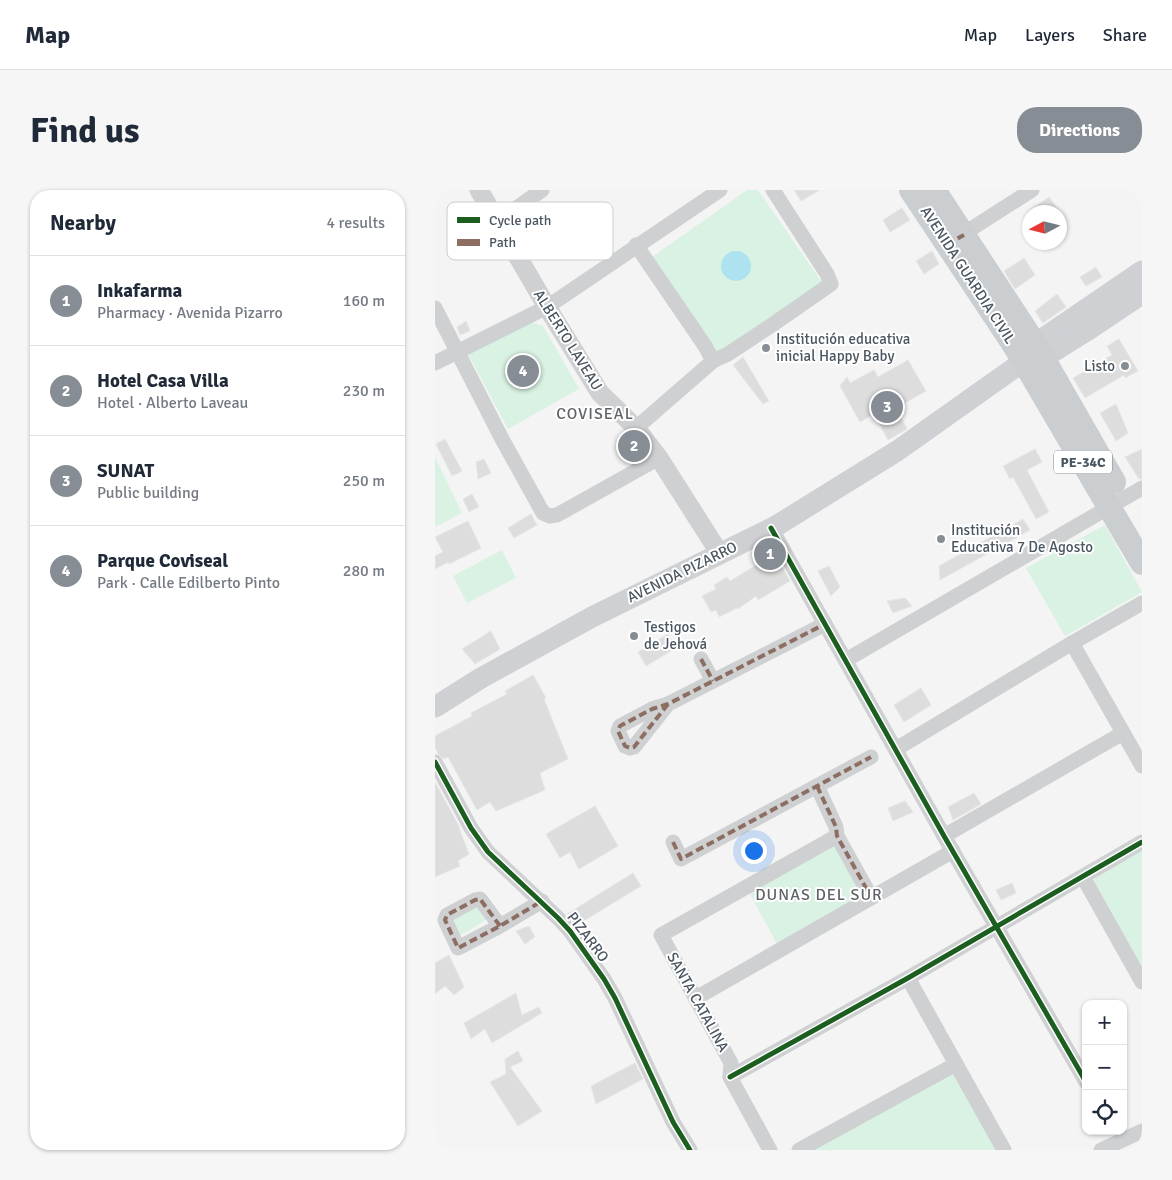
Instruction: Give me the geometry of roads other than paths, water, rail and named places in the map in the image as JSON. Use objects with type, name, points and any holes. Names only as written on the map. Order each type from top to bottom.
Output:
[{"type":"main road","name":"AVENIDA GUARDIA CIVIL","points":[[911,190],[956,239],[1034,354]]},
{"type":"main road","name":"AVENIDA GUARDIA CIVIL","points":[[934,190],[956,239]]},
{"type":"main road","name":"AVENIDA PIZARRO","points":[[435,707],[481,678],[592,617],[771,528],[897,451],[1034,354],[1142,271]]},
{"type":"main road","name":"AVENIDA PIZARRO","points":[[1034,354],[1091,328],[1142,294]]},
{"type":"main road","name":"PE-34C","points":[[1034,354],[1125,498],[1142,530]]},
{"type":"main road","name":"PE-34C","points":[[1125,498],[1142,563]]},
{"type":"street","name":"ALBERTO LAVEAU","points":[[479,190],[486,202]]},
{"type":"street","points":[[525,202],[542,190]]},
{"type":"street","points":[[435,363],[547,307],[720,190]]},
{"type":"street","points":[[636,428],[713,361],[765,330],[831,284],[827,274],[773,190]]},
{"type":"street","points":[[956,239],[1032,190]]},
{"type":"street","points":[[637,245],[705,346],[713,361]]},
{"type":"street","name":"ALBERTO LAVEAU","points":[[520,260],[600,393],[636,428],[659,458],[720,554]]},
{"type":"street","points":[[435,308],[543,513],[550,516],[557,515],[659,458]]},
{"type":"street","points":[[846,660],[1125,498]]},
{"type":"street","points":[[771,528],[897,749],[944,836],[1082,1075]]},
{"type":"street","points":[[897,749],[1142,603]]},
{"type":"street","points":[[668,704],[825,624]]},
{"type":"street","points":[[1072,643],[1142,766]]},
{"type":"street","points":[[701,659],[713,680]]},
{"type":"street","points":[[944,836],[1123,733]]},
{"type":"street","points":[[673,842],[681,859],[871,757]]},
{"type":"street","name":"PIZARRO","points":[[435,762],[471,828],[488,852],[542,901],[571,931],[604,979],[615,998],[673,1122],[690,1150]]},
{"type":"street","points":[[817,786],[836,827],[837,836],[871,897]]},
{"type":"street","name":"SANTA CATALINA","points":[[771,1150],[730,1077],[731,1063],[661,935],[837,836]]},
{"type":"street","points":[[730,1077],[908,978],[1142,842]]},
{"type":"street","points":[[696,998],[953,851]]},
{"type":"street","points":[[1083,877],[1142,982]]},
{"type":"street","points":[[500,926],[542,901]]},
{"type":"street","points":[[908,978],[1004,1150]]},
{"type":"street","points":[[799,1150],[956,1064]]},
{"type":"street","points":[[1101,1150],[1117,1137],[1142,1131]]},
{"type":"water","points":[[736,251],[747,255],[751,266],[747,277],[736,281],[725,277],[721,266],[725,255]]},
{"type":"place","name":"Institución educativa inicial Happy Baby","points":[[766,348]]},
{"type":"place","name":"Listo","points":[[1125,366]]},
{"type":"place","name":"Parque Coviseal","points":[[523,371]]},
{"type":"place","name":"SUNAT","points":[[887,407]]},
{"type":"place","name":"Hotel Casa Villa","points":[[634,446]]},
{"type":"place","name":"Institución Educativa 7 De Agosto","points":[[941,539]]},
{"type":"place","name":"Inkafarma","points":[[770,554]]},
{"type":"place","name":"Testigos de Jehová","points":[[634,636]]},
{"type":"district","name":"COVISEAL","points":[[595,413]]},
{"type":"district","name":"DUNAS DEL SUR","points":[[819,894]]}]
